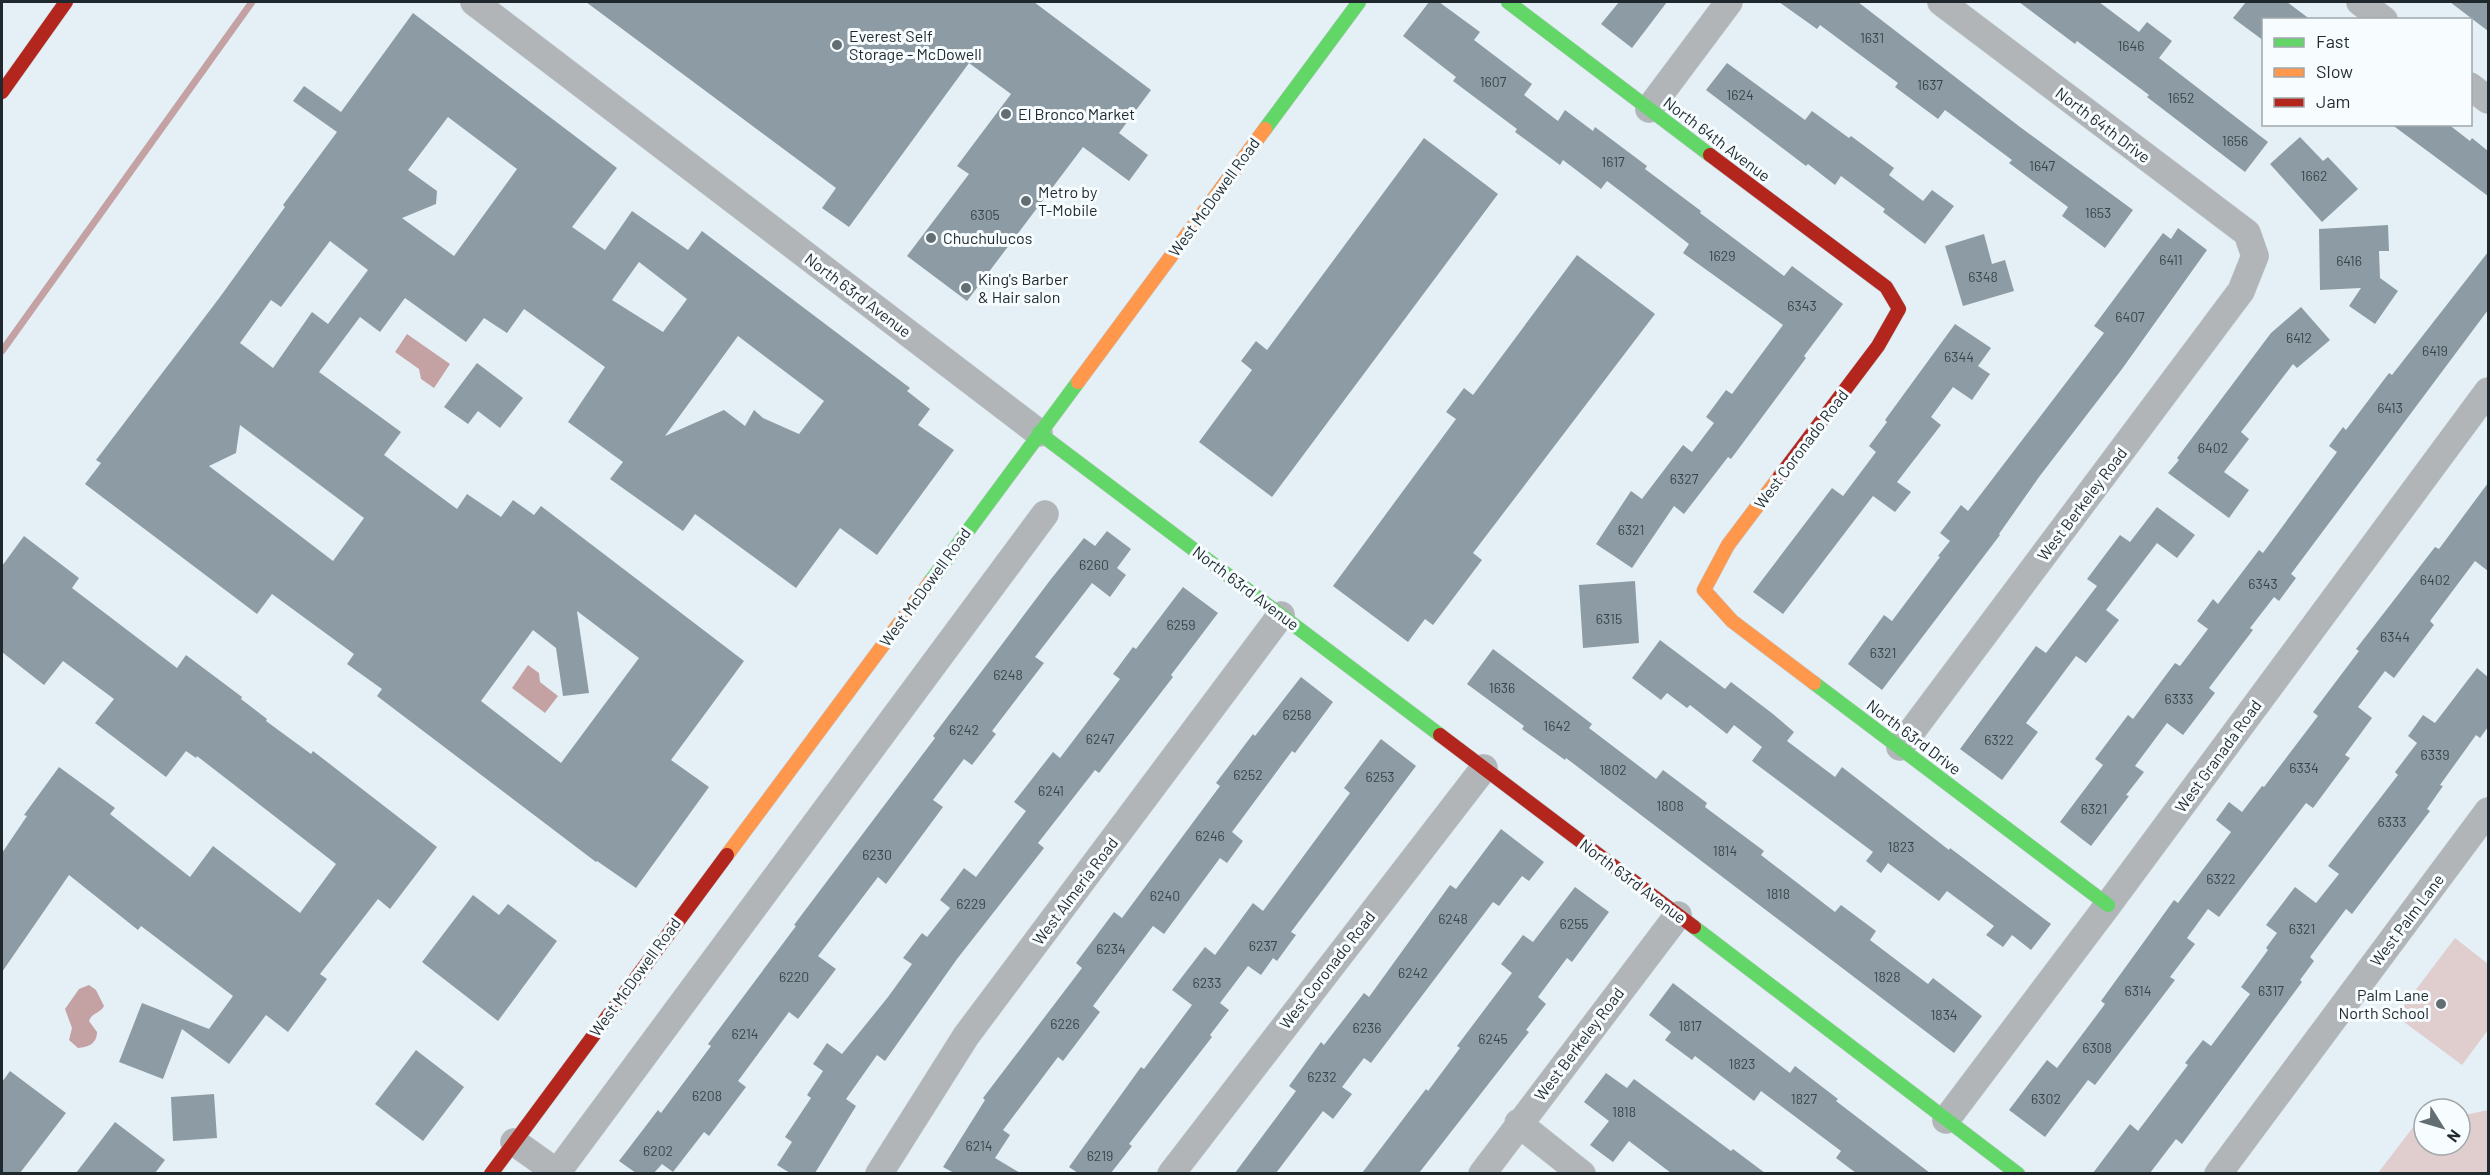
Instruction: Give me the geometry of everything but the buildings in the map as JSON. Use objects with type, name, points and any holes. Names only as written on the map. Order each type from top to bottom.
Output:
[{"type":"street","points":[[2,92],[66,2]]},
{"type":"street","name":"North 63rd Avenue","points":[[474,2],[1039,433],[2018,1173]]},
{"type":"street","name":"West McDowell Road","points":[[491,1173],[1359,2]]},
{"type":"street","name":"North 64th Avenue","points":[[1508,2],[1886,286],[1899,309]]},
{"type":"street","points":[[1649,109],[1729,2]]},
{"type":"street","name":"North 64th Drive","points":[[1941,2],[2247,233],[2255,256]]},
{"type":"street","points":[[2360,2],[2381,18]]},
{"type":"street","points":[[2472,88],[2488,100]]},
{"type":"street","name":"West Berkeley Road","points":[[1900,747],[2241,291],[2255,256]]},
{"type":"street","name":"West Coronado Road","points":[[1704,590],[1728,545],[1878,346],[1899,309]]},
{"type":"street","name":"West Granada Road","points":[[1946,1120],[2488,391]]},
{"type":"street","points":[[513,1142],[557,1173],[1045,514]]},
{"type":"street","name":"North 63rd Drive","points":[[1704,590],[1732,621],[2108,905]]},
{"type":"street","name":"West Almeria Road","points":[[879,1173],[966,1035],[1281,615]]},
{"type":"street","name":"West Coronado Road","points":[[1171,1173],[1484,768]]},
{"type":"street","name":"West Palm Lane","points":[[2218,1173],[2488,811]]},
{"type":"street","name":"West Berkeley Road","points":[[1482,1173],[1678,915]]},
{"type":"street","points":[[1518,1123],[1582,1173]]},
{"type":"shaded area","points":[[407,334],[450,364],[434,388],[421,379],[419,369],[395,352]]},
{"type":"shaded area","points":[[528,665],[539,673],[540,682],[558,696],[545,713],[512,688]]},
{"type":"shaded area","points":[[2455,938],[2488,964],[2488,1030],[2462,1065],[2396,1016]]},
{"type":"shaded area","points":[[89,985],[96,990],[104,1006],[89,1021],[97,1032],[94,1042],[78,1048],[69,1040],[72,1028],[65,1009],[79,989]]},
{"type":"shaded area","points":[[2488,1110],[2488,1173],[2378,1173],[2412,1129],[2412,1157],[2472,1157],[2472,1113]]},
{"type":"waterway","points":[[2,351],[252,2]]},
{"type":"traffic: fast","points":[[1265,129],[1359,2]]},
{"type":"traffic: fast","points":[[1508,2],[1710,155]]},
{"type":"traffic: fast","points":[[930,582],[1078,382]]},
{"type":"traffic: fast","points":[[1039,433],[1440,735]]},
{"type":"traffic: fast","points":[[1814,683],[2108,905]]},
{"type":"traffic: fast","points":[[1694,927],[2018,1174]]},
{"type":"traffic: slow","points":[[1078,382],[1265,129]]},
{"type":"traffic: slow","points":[[1780,476],[1728,545],[1704,590],[1732,621],[1814,683]]},
{"type":"traffic: slow","points":[[727,855],[930,582]]},
{"type":"traffic: jam","points":[[2,92],[66,2]]},
{"type":"traffic: jam","points":[[1710,155],[1886,287],[1899,309],[1878,346],[1780,476]]},
{"type":"traffic: jam","points":[[1440,735],[1694,927]]},
{"type":"traffic: jam","points":[[491,1174],[727,855]]},
{"type":"place","name":"Everest Self Storage - McDowell","points":[[837,45]]},
{"type":"place","name":"El Bronco Market","points":[[1006,114]]},
{"type":"place","name":"Metro by T-Mobile","points":[[1026,201]]},
{"type":"place","name":"Chuchulucos","points":[[931,238]]},
{"type":"place","name":"King's Barber & Hair salon","points":[[966,288]]},
{"type":"place","name":"Palm Lane North School","points":[[2441,1004]]}]
